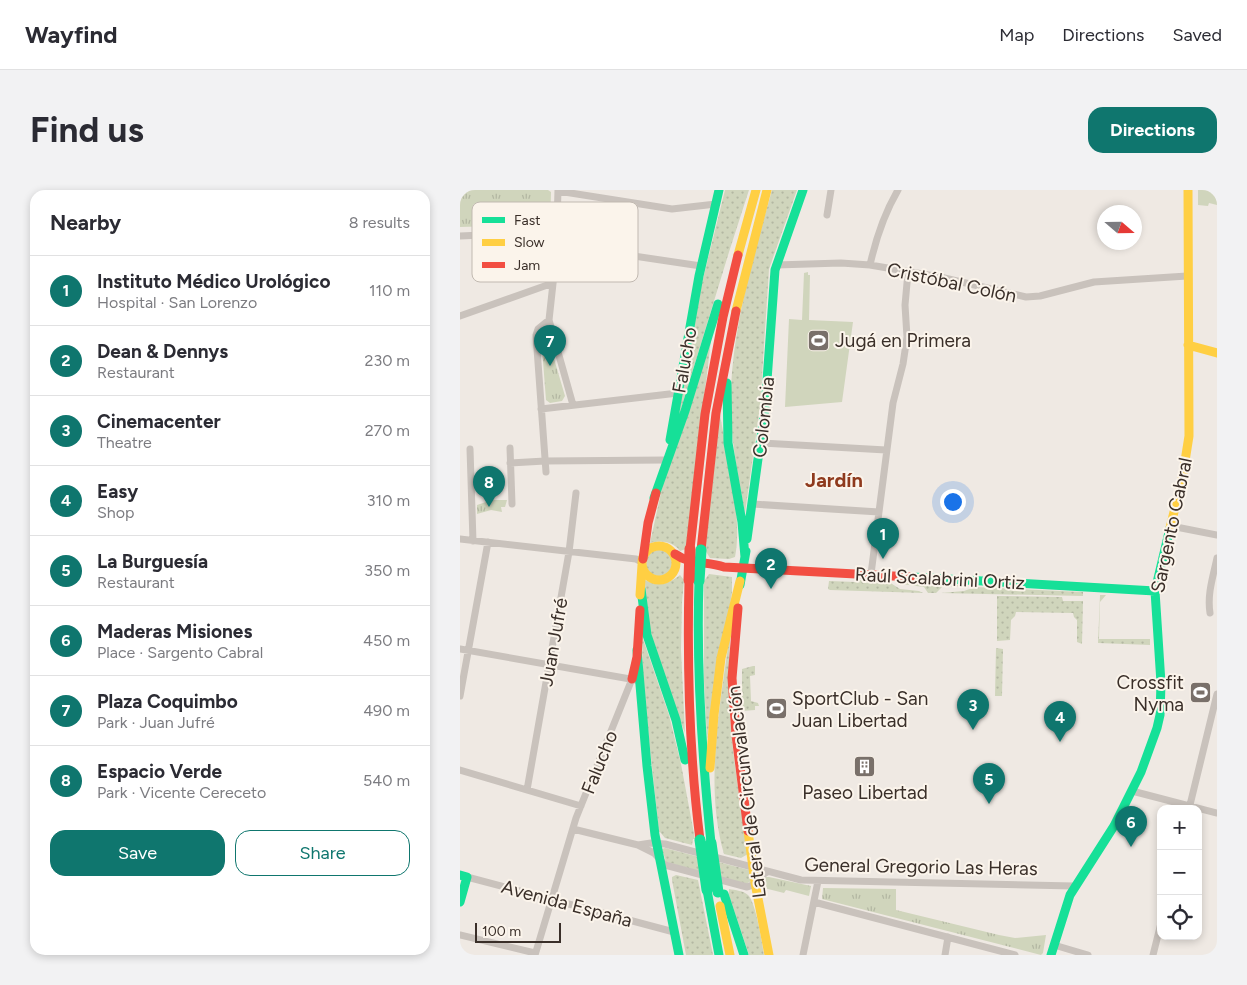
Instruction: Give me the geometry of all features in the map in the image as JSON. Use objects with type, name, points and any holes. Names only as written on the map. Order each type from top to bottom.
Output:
[{"type":"main road","name":"Falucho","points":[[636,680],[642,562],[648,523],[666,460],[701,266],[719,190]]},
{"type":"main road","points":[[654,498],[683,418],[729,265],[755,190]]},
{"type":"main road","points":[[698,822],[688,691],[696,550],[698,464],[713,365],[729,288],[755,190]]},
{"type":"main road","points":[[696,550],[714,423],[732,322],[751,244],[767,190]]},
{"type":"main road","points":[[776,266],[803,190]]},
{"type":"main road","name":"Sargento Cabral","points":[[1052,950],[1063,913],[1074,886],[1114,826],[1132,791],[1149,752],[1160,715],[1160,660],[1155,605],[1156,591],[1185,462],[1189,436],[1188,190]]},
{"type":"main road","name":"Colombia","points":[[744,563],[765,408],[776,266]]},
{"type":"main road","points":[[732,322],[727,388],[727,425],[731,465],[742,522],[744,563]]},
{"type":"main road","points":[[1188,345],[1217,353]]},
{"type":"main road","points":[[656,546],[665,546],[674,554],[676,564],[673,573],[665,579],[655,579],[646,574],[642,562],[649,549],[656,546]]},
{"type":"main road","name":"Raúl Scalabrini Ortiz","points":[[674,554],[687,562],[724,567]]},
{"type":"main road","name":"Raúl Scalabrini Ortiz","points":[[673,573],[686,567],[718,569],[744,563],[871,574],[1156,591]]},
{"type":"main road","name":"Lateral de Circunvalación","points":[[744,563],[740,581],[733,658],[733,708],[739,770],[755,883],[769,955]]},
{"type":"main road","points":[[694,580],[700,712],[708,815]]},
{"type":"main road","points":[[730,955],[706,842],[718,677],[724,644],[740,581]]},
{"type":"main road","points":[[641,589],[648,635],[676,720],[698,822],[713,857],[717,892],[719,955]]},
{"type":"main road","points":[[636,680],[656,843],[679,955]]},
{"type":"main road","points":[[460,902],[463,876]]},
{"type":"main road","points":[[717,892],[744,955]]},
{"type":"street","points":[[558,190],[630,202]]},
{"type":"street","points":[[827,215],[831,190]]},
{"type":"street","points":[[870,265],[879,228],[898,190]]},
{"type":"street","points":[[638,203],[672,209],[716,204]]},
{"type":"street","points":[[638,256],[701,266]]},
{"type":"street","name":"Cristóbal Colón","points":[[776,266],[841,263],[870,265],[940,277],[1026,297],[1040,296],[1094,282],[1187,276]]},
{"type":"street","points":[[871,574],[893,403],[903,364],[907,337],[905,305],[908,272]]},
{"type":"street","points":[[460,316],[553,283],[549,320],[573,405]]},
{"type":"street","points":[[546,472],[536,335],[538,329],[549,320]]},
{"type":"street","points":[[541,408],[678,393]]},
{"type":"street","points":[[761,443],[886,450]]},
{"type":"street","points":[[510,448],[512,504]]},
{"type":"street","points":[[470,449],[473,540]]},
{"type":"street","points":[[510,463],[545,460],[666,460]]},
{"type":"street","name":"Juan Jufré","points":[[526,790],[569,552],[576,493]]},
{"type":"street","points":[[752,504],[879,512]]},
{"type":"street","points":[[1171,526],[1217,534]]},
{"type":"street","points":[[460,539],[636,559],[642,562]]},
{"type":"street","points":[[460,696],[488,542]]},
{"type":"street","points":[[1210,613],[1208,600],[1217,558]]},
{"type":"street","points":[[460,649],[636,680]]},
{"type":"street","name":"Falucho","points":[[535,954],[581,806],[636,680]]},
{"type":"street","points":[[1190,805],[1217,694]]},
{"type":"street","points":[[460,770],[581,806]]},
{"type":"street","points":[[1132,791],[1179,805]]},
{"type":"street","points":[[1202,810],[1217,813]]},
{"type":"street","name":"General Gregorio Las Heras","points":[[573,829],[638,845],[654,854],[665,866],[747,887],[755,883]]},
{"type":"street","name":"General Gregorio Las Heras","points":[[638,845],[656,843],[794,879],[1074,886]]},
{"type":"street","points":[[755,883],[767,872]]},
{"type":"street","name":"Avenida España","points":[[463,876],[674,932]]},
{"type":"street","points":[[803,955],[818,881]]},
{"type":"street","points":[[814,902],[1015,955]]},
{"type":"street","points":[[460,935],[535,954]]},
{"type":"street","points":[[945,955],[948,937]]},
{"type":"street","points":[[1153,955],[1157,939]]},
{"type":"street","points":[[1052,950],[1088,955]]},
{"type":"green space","points":[[460,190],[548,190],[551,192],[551,202],[472,202],[472,227],[460,227]]},
{"type":"green space","points":[[725,190],[749,190],[677,422],[701,287]]},
{"type":"green space","points":[[772,190],[797,190],[769,269],[760,407],[745,513],[732,436],[731,388],[733,363],[746,288]]},
{"type":"green space","points":[[1198,190],[1217,190],[1217,205],[1209,203],[1208,206],[1198,205]]},
{"type":"green space","name":"Jugá en Primera","points":[[808,272],[808,275],[810,275],[809,320],[853,322],[842,402],[785,407],[789,319],[802,320],[804,273]]},
{"type":"green space","points":[[712,332],[686,549],[680,551],[674,545],[666,542],[650,543],[662,488]]},
{"type":"green space","points":[[544,333],[547,335],[565,396],[562,401],[550,403],[546,400],[541,335]]},
{"type":"green space","points":[[720,415],[736,505],[737,541],[735,557],[729,559],[710,558],[705,550]]},
{"type":"green space","points":[[492,500],[507,500],[505,507],[501,507],[502,512],[491,510],[477,514],[477,505]]},
{"type":"green space","points":[[659,550],[668,554],[672,563],[668,572],[659,576],[650,572],[646,563],[650,554]]},
{"type":"green space","points":[[709,574],[732,577],[732,593],[707,739],[704,681],[704,581]]},
{"type":"green space","points":[[680,575],[684,580],[681,650],[685,733],[652,639],[648,620],[645,580],[663,584],[672,581]]},
{"type":"green space","points":[[863,579],[889,582],[900,589],[923,593],[828,589],[829,581],[856,582]]},
{"type":"green space","points":[[901,581],[963,586],[942,587],[936,593],[928,593],[924,587],[901,584]]},
{"type":"green space","points":[[975,587],[1083,592],[1083,596],[941,593],[964,591]]},
{"type":"green space","points":[[1100,595],[1106,595],[1100,602],[1099,639],[1150,639],[1150,645],[1098,643]]},
{"type":"green space","points":[[997,596],[1062,597],[1063,601],[1083,601],[1082,644],[1077,642],[1077,620],[1073,613],[1016,612],[1011,620],[1010,640],[997,641]]},
{"type":"green space","points":[[731,624],[729,682],[731,731],[748,854],[741,858],[724,854],[715,798],[716,739]]},
{"type":"green space","points":[[642,636],[669,715],[681,764],[695,839],[693,839],[692,845],[665,838],[659,832],[643,683]]},
{"type":"green space","points":[[996,648],[1003,649],[1002,696],[995,696]]},
{"type":"green space","points":[[755,666],[755,675],[750,676],[751,701],[758,703],[759,706],[755,706],[755,710],[742,711],[742,669]]},
{"type":"green space","points":[[665,848],[749,870],[751,881],[746,884],[666,862],[662,849]]},
{"type":"green space","points":[[676,875],[698,880],[713,955],[686,955],[672,880],[672,877]]},
{"type":"green space","points":[[765,877],[811,886],[809,896],[786,890],[784,893],[764,888],[763,881]]},
{"type":"green space","points":[[823,888],[896,889],[896,910],[1015,938],[1046,935],[1043,953],[1041,955],[822,899]]},
{"type":"green space","points":[[729,889],[744,893],[751,899],[764,955],[749,955],[729,895]]},
{"type":"traffic: fast","points":[[670,440],[699,276],[719,190]]},
{"type":"traffic: fast","points":[[747,539],[765,408],[775,270],[803,190]]},
{"type":"traffic: fast","points":[[654,498],[685,411],[718,304]]},
{"type":"traffic: fast","points":[[727,383],[728,443],[742,522],[745,557]]},
{"type":"traffic: fast","points":[[1051,955],[1070,895],[1114,826],[1141,772],[1157,728],[1160,715],[1161,683],[1155,591],[1170,528]]},
{"type":"traffic: fast","points":[[699,581],[701,550]]},
{"type":"traffic: fast","points":[[740,585],[746,551]]},
{"type":"traffic: fast","points":[[912,577],[1155,591]]},
{"type":"traffic: fast","points":[[699,581],[698,647],[700,712],[711,843]]},
{"type":"traffic: fast","points":[[641,589],[647,635],[676,720],[685,760]]},
{"type":"traffic: fast","points":[[637,650],[655,835],[679,955]]},
{"type":"traffic: fast","points":[[700,840],[707,890]]},
{"type":"traffic: fast","points":[[711,843],[718,892]]},
{"type":"traffic: fast","points":[[460,875],[467,877],[460,902]]},
{"type":"traffic: fast","points":[[707,890],[719,955]]},
{"type":"traffic: fast","points":[[724,894],[744,955]]},
{"type":"traffic: slow","points":[[738,255],[756,190]]},
{"type":"traffic: slow","points":[[736,311],[767,190]]},
{"type":"traffic: slow","points":[[1170,528],[1182,480],[1189,436],[1188,190]]},
{"type":"traffic: slow","points":[[1188,345],[1217,353]]},
{"type":"traffic: slow","points":[[659,546],[666,547],[671,551],[675,556],[676,563],[675,570],[671,575],[666,579],[659,580],[652,579],[647,575],[643,570],[642,563],[643,556],[647,551],[652,547],[659,546]]},
{"type":"traffic: slow","points":[[640,595],[642,565]]},
{"type":"traffic: slow","points":[[710,768],[721,658],[740,581]]},
{"type":"traffic: slow","points":[[748,831],[755,883],[769,955]]},
{"type":"traffic: slow","points":[[720,906],[730,955]]},
{"type":"traffic: jam","points":[[690,549],[705,414],[723,317],[738,255]]},
{"type":"traffic: jam","points":[[701,550],[716,413],[736,311]]},
{"type":"traffic: jam","points":[[643,559],[648,523],[656,493]]},
{"type":"traffic: jam","points":[[689,580],[690,549]]},
{"type":"traffic: jam","points":[[675,554],[687,560],[724,567],[912,577]]},
{"type":"traffic: jam","points":[[689,580],[690,710],[693,775],[700,840]]},
{"type":"traffic: jam","points":[[738,608],[732,678],[736,735],[748,831]]},
{"type":"traffic: jam","points":[[632,679],[637,657],[640,610]]},
{"type":"place","name":"Jugá en Primera","points":[[819,340]]},
{"type":"place","name":"Plaza Coquimbo","points":[[550,366]]},
{"type":"place","name":"Espacio Verde","points":[[489,507]]},
{"type":"place","name":"Instituto Médico Urológico","points":[[883,559]]},
{"type":"place","name":"Dean & Dennys","points":[[771,589]]},
{"type":"place","name":"Crossfit Nyma","points":[[1200,693]]},
{"type":"place","name":"SportClub - San Juan Libertad","points":[[776,709]]},
{"type":"place","name":"Cinemacenter","points":[[973,730]]},
{"type":"place","name":"Easy","points":[[1060,742]]},
{"type":"place","name":"Paseo Libertad","points":[[865,766]]},
{"type":"place","name":"La Burguesía","points":[[989,804]]},
{"type":"place","name":"Maderas Misiones","points":[[1131,847]]},
{"type":"district","name":"Jardín","points":[[834,480]]}]
